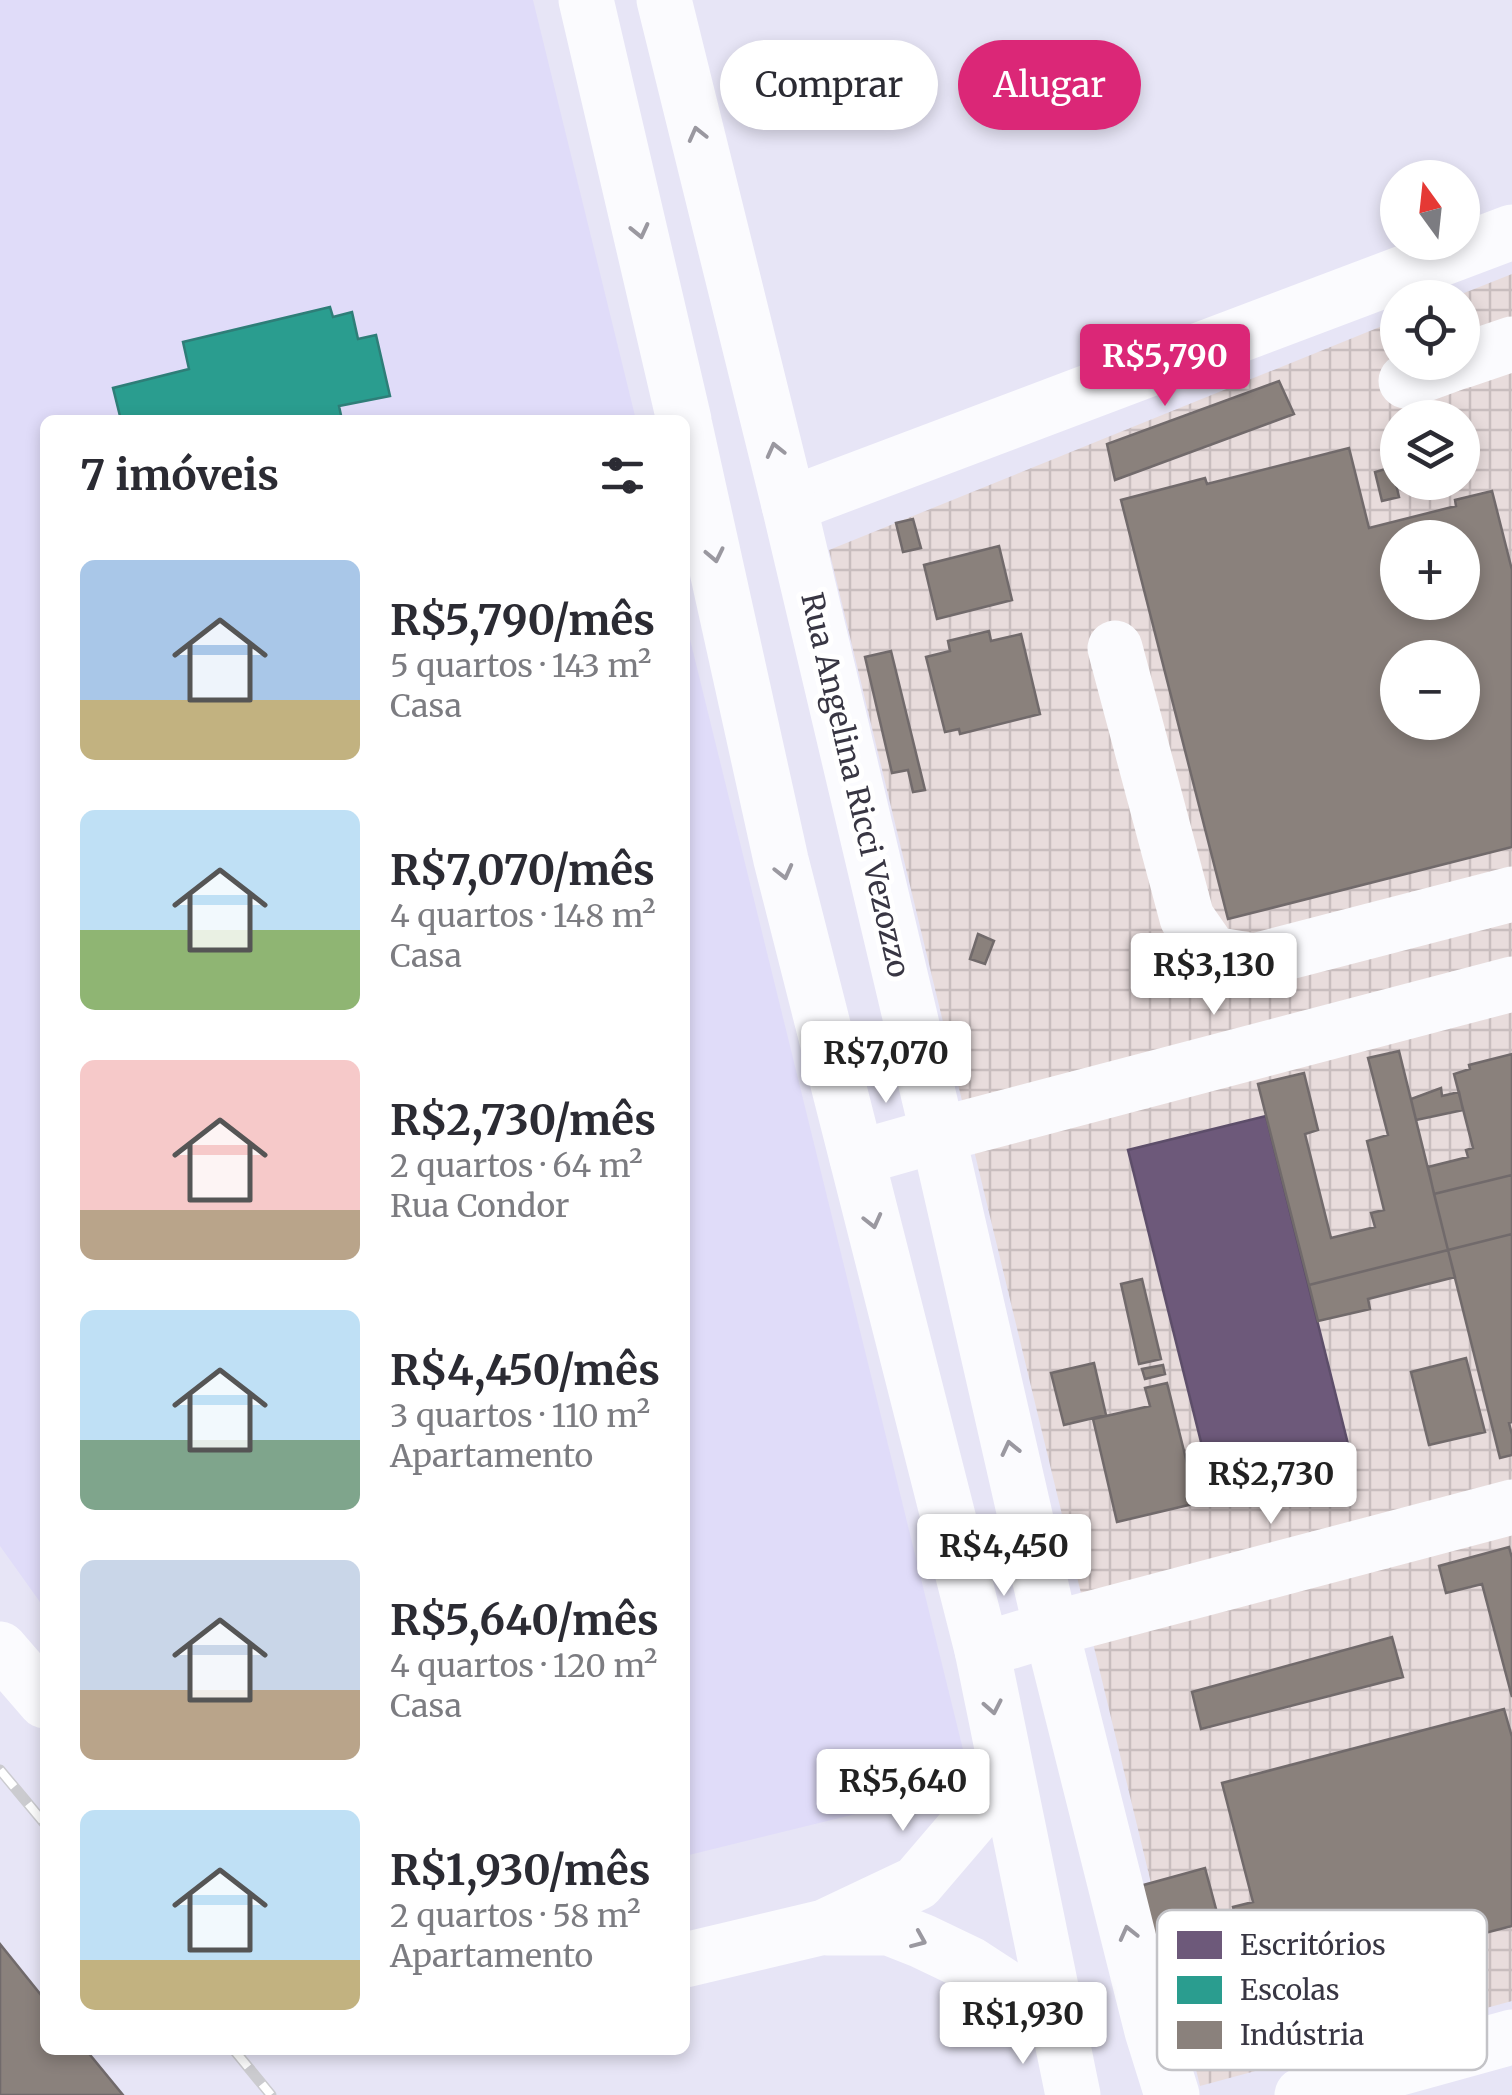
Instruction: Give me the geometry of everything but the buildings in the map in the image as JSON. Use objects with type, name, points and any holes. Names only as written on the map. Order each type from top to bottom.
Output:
[{"type":"main road","points":[[586,0],[682,415]]},
{"type":"main road","name":"Rua Angelina Ricci Vezozzo","points":[[664,0],[938,1134],[1051,1629],[1157,2046]]},
{"type":"main road","points":[[788,505],[1512,232]]},
{"type":"main road","points":[[1480,355],[1512,344]]},
{"type":"main road","points":[[690,450],[781,860],[982,1650],[1073,2095]]},
{"type":"main road","points":[[1116,648],[1187,918],[1212,954],[1254,960],[1512,894]]},
{"type":"main road","points":[[857,1158],[1512,984]]},
{"type":"main road","points":[[982,1650],[1512,1508]]},
{"type":"main road","points":[[0,1649],[40,1695]]},
{"type":"main road","points":[[690,1959],[824,1928],[917,1883],[970,1821],[1004,1765]]},
{"type":"main road","points":[[824,1928],[889,1928],[922,1941],[970,1964],[1056,2020]]},
{"type":"main road","points":[[1487,2045],[1512,2038]]},
{"type":"main road","name":"Rua Angelina Ricci Vezozzo","points":[[1164,2070],[1172,2095]]},
{"type":"main road","points":[[1302,2095],[1394,2070]]},
{"type":"shaded area","points":[[0,0],[533,0],[635,415],[40,415],[40,1602],[0,1546]]},
{"type":"shaded area","points":[[1512,274],[1512,2001],[1487,2008],[1487,1910],[1157,1910],[829,550],[1380,327],[1380,380],[1480,380],[1480,287]]},
{"type":"shaded area","points":[[690,639],[970,1778],[921,1798],[690,1855]]},
{"type":"shaded area","points":[[1196,2070],[1259,2070],[1200,2086]]},
{"type":"railway","points":[[0,1770],[40,1818]]},
{"type":"railway","points":[[238,2055],[271,2095]]}]
